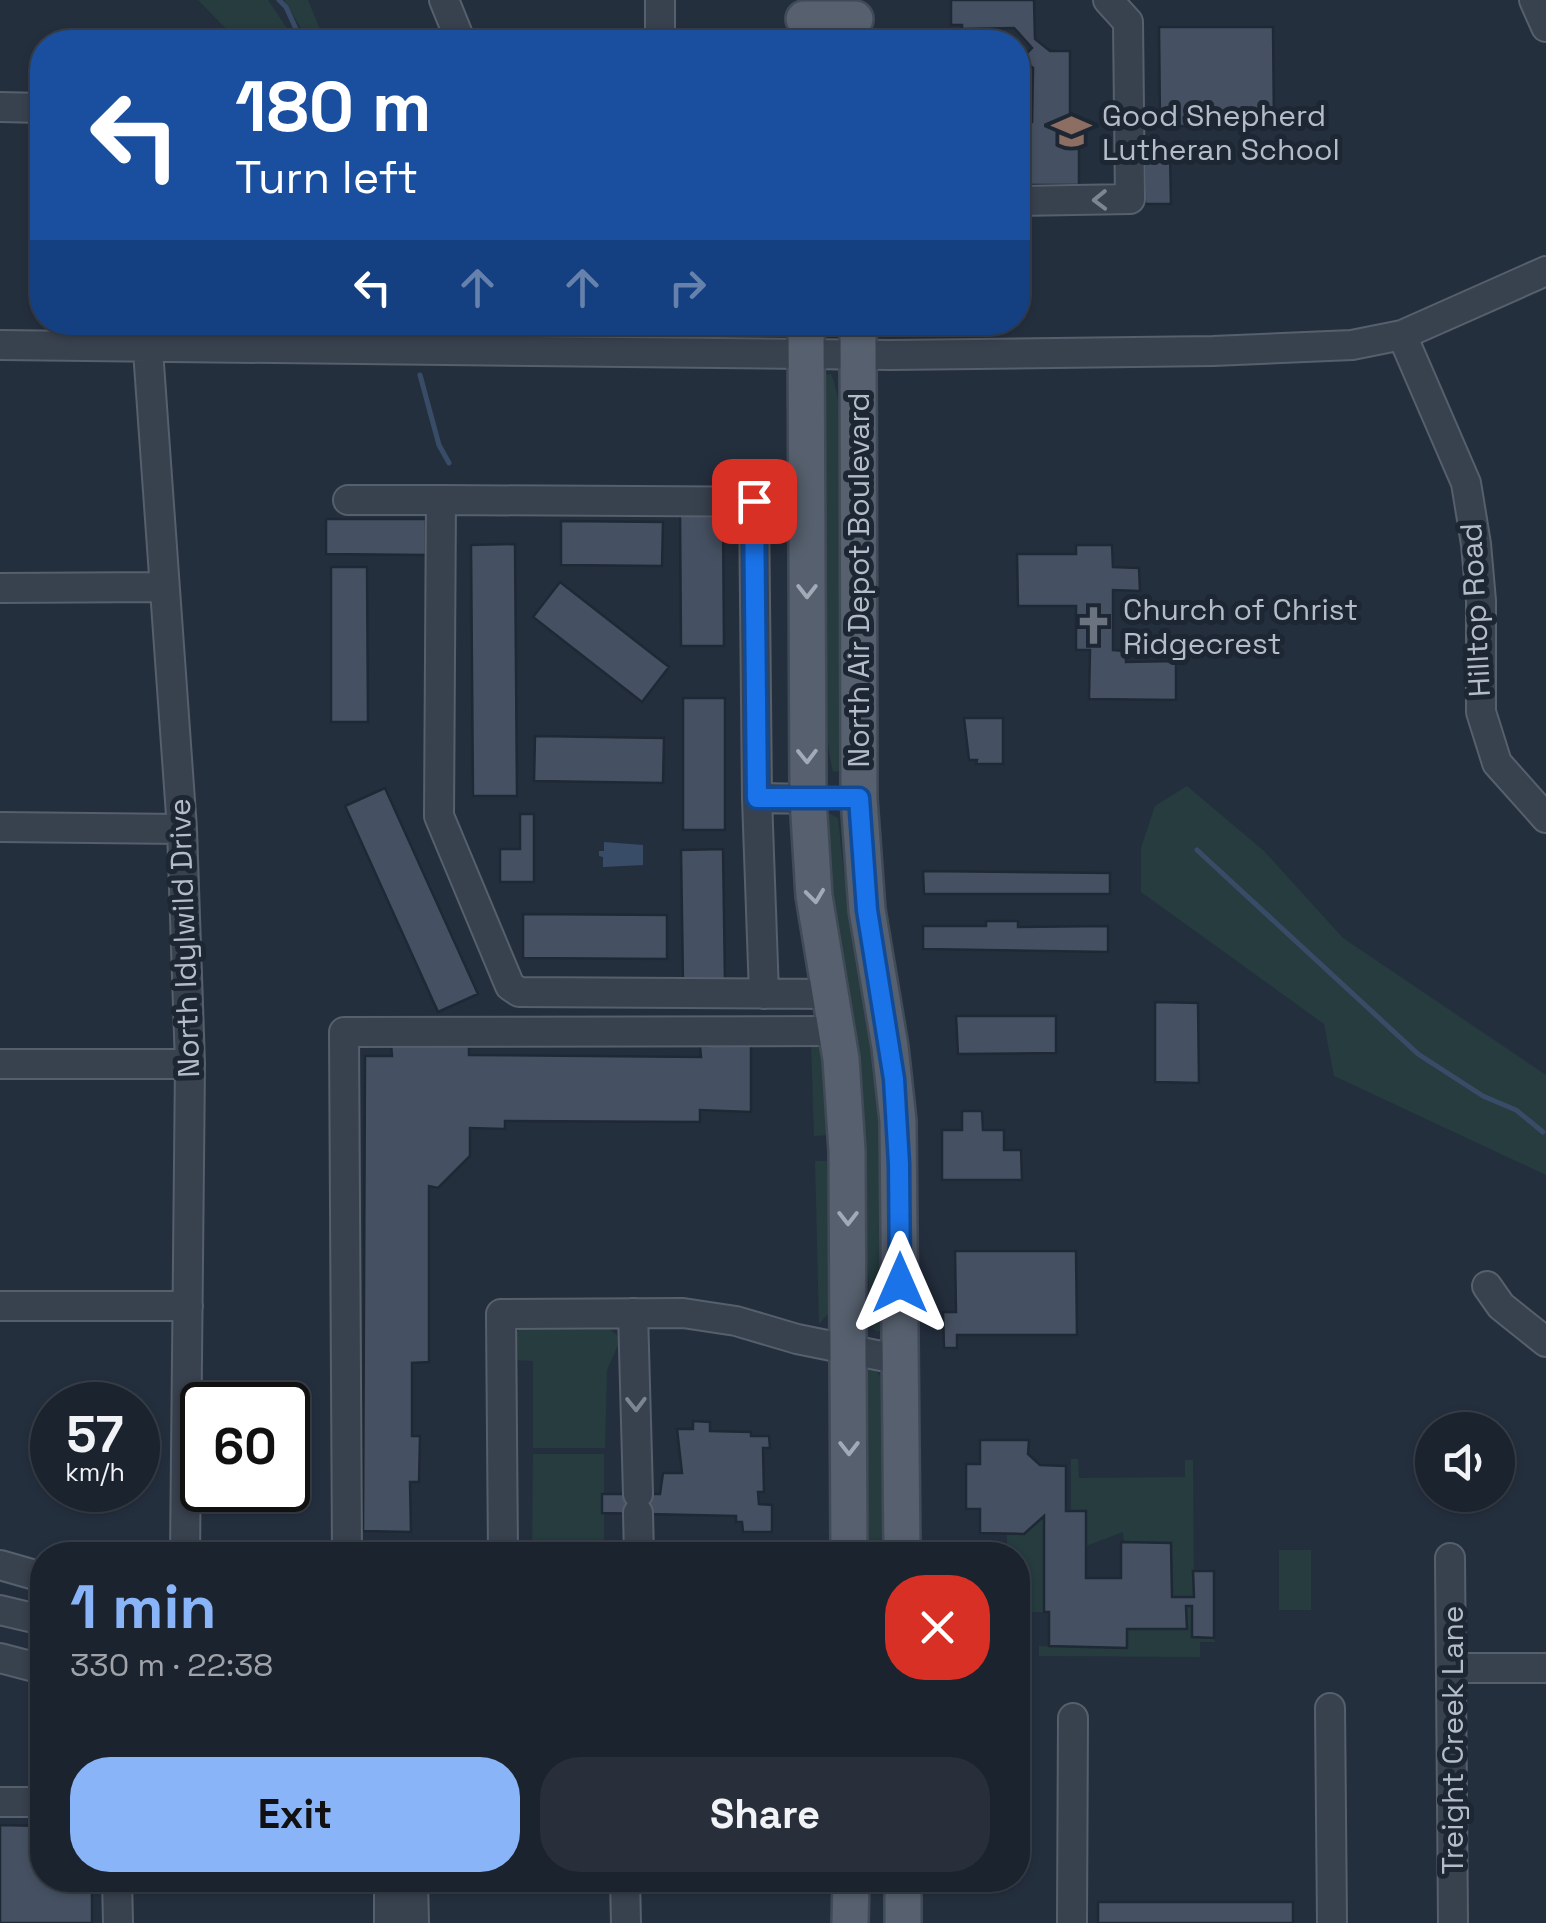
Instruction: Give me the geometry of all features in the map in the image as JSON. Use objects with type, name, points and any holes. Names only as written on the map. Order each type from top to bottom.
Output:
[{"type":"main road","points":[[804,21],[855,21]]},
{"type":"main road","name":"North Air Depot Boulevard","points":[[806,338],[808,798],[814,896],[837,1031],[847,1150],[849,1542]]},
{"type":"main road","name":"North Air Depot Boulevard","points":[[858,338],[859,798],[867,910],[896,1093],[902,1542]]},
{"type":"main road","points":[[808,798],[859,798]]},
{"type":"main road","points":[[850,1923],[851,1892]]},
{"type":"main road","points":[[903,1892],[903,1923]]},
{"type":"street","points":[[444,0],[456,30]]},
{"type":"street","points":[[660,0],[660,30]]},
{"type":"street","points":[[1030,201],[1130,199],[1128,22],[1108,0]]},
{"type":"street","points":[[1534,0],[1546,28]]},
{"type":"street","points":[[0,107],[30,108]]},
{"type":"street","points":[[312,335],[858,338],[1212,351],[1352,345],[1402,335],[1546,271]]},
{"type":"street","points":[[0,346],[135,335]]},
{"type":"street","name":"North Idylwild Drive","points":[[147,335],[182,829],[190,1064],[186,1542]]},
{"type":"street","name":"Hilltop Road","points":[[1402,335],[1466,483],[1481,601],[1481,712],[1497,763],[1546,818]]},
{"type":"street","points":[[348,500],[807,502]]},
{"type":"street","points":[[442,500],[439,816],[510,986],[518,992],[830,994]]},
{"type":"street","points":[[754,501],[757,798],[764,994]]},
{"type":"street","points":[[0,588],[163,587]]},
{"type":"street","points":[[757,798],[808,798]]},
{"type":"street","points":[[0,827],[182,829]]},
{"type":"street","points":[[347,1542],[344,1032],[837,1031]]},
{"type":"street","points":[[0,1064],[190,1064]]},
{"type":"street","points":[[1487,1286],[1501,1306],[1546,1342]]},
{"type":"street","points":[[0,1306],[188,1306]]},
{"type":"street","points":[[634,1313],[639,1542]]},
{"type":"street","points":[[502,1542],[502,1314],[683,1313],[736,1321],[900,1360]]},
{"type":"street","name":"Treight Creek Lane","points":[[1450,1558],[1453,1923]]},
{"type":"street","points":[[0,1565],[30,1574]]},
{"type":"street","points":[[0,1610],[30,1617]]},
{"type":"street","points":[[0,1658],[30,1666]]},
{"type":"street","points":[[1451,1668],[1546,1668]]},
{"type":"street","points":[[1330,1708],[1332,1923]]},
{"type":"street","points":[[1072,1923],[1073,1718]]},
{"type":"street","points":[[0,1802],[30,1802]]},
{"type":"street","points":[[117,1892],[118,1923]]},
{"type":"street","points":[[388,1923],[389,1892]]},
{"type":"street","points":[[414,1892],[414,1923]]},
{"type":"street","points":[[626,1892],[626,1923]]},
{"type":"green space","points":[[198,0],[268,0],[288,30],[227,30]]},
{"type":"green space","points":[[284,0],[308,0],[320,30],[302,30]]},
{"type":"green space","points":[[831,374],[844,469],[844,770],[833,772],[820,674],[823,375]]},
{"type":"green space","points":[[1187,786],[1264,851],[1343,938],[1546,1075],[1546,1175],[1334,1076],[1324,1024],[1141,892],[1141,848],[1155,806]]},
{"type":"green space","points":[[827,812],[838,818],[844,874],[881,1048],[883,1329],[877,1332],[868,1312],[869,1281],[822,819]]},
{"type":"green space","points":[[811,1043],[829,1043],[832,1135],[814,1136]]},
{"type":"green space","points":[[815,1161],[831,1161],[838,1303],[819,1324]]},
{"type":"green space","points":[[609,1329],[618,1336],[618,1345],[607,1370],[605,1448],[533,1448],[533,1361],[515,1360],[516,1334],[519,1330]]},
{"type":"green space","points":[[867,1367],[873,1367],[881,1377],[890,1542],[868,1542],[862,1375]]},
{"type":"green space","points":[[533,1454],[604,1454],[604,1542],[532,1542]]},
{"type":"green space","points":[[1071,1459],[1078,1459],[1079,1478],[1185,1477],[1185,1460],[1193,1460],[1194,1597],[1172,1597],[1171,1543],[1124,1542],[1123,1532],[1086,1546],[1086,1511],[1071,1511]]},
{"type":"green space","points":[[1044,1516],[1044,1612],[1030,1612],[1030,1542],[1007,1542],[1007,1534],[1024,1534]]},
{"type":"green space","points":[[1279,1550],[1311,1550],[1311,1610],[1279,1610]]},
{"type":"green space","points":[[1186,1606],[1192,1606],[1193,1637],[1214,1638],[1215,1642],[1200,1642],[1200,1657],[1039,1656],[1039,1646],[1127,1648],[1127,1629],[1186,1629]]},
{"type":"water","points":[[604,842],[643,845],[643,865],[603,867],[599,851],[604,851]]},
{"type":"building","points":[[951,0],[1034,0],[1035,39],[1050,51],[1070,51],[1070,124],[1079,124],[1079,185],[1030,185],[1030,30],[962,29],[962,25],[951,25]]},
{"type":"building","points":[[1159,27],[1273,27],[1274,126],[1160,126]]},
{"type":"building","points":[[1144,151],[1170,152],[1171,204],[1145,204]]},
{"type":"building","points":[[680,514],[723,514],[724,646],[681,646]]},
{"type":"building","points":[[326,519],[426,519],[426,555],[326,554]]},
{"type":"building","points":[[561,521],[663,522],[662,566],[561,565]]},
{"type":"building","points":[[515,544],[517,796],[473,796],[471,545]]},
{"type":"building","name":"Church of Christ Ridgecrest","points":[[1076,545],[1112,545],[1113,567],[1139,568],[1140,591],[1113,590],[1113,650],[1126,651],[1126,662],[1176,661],[1176,700],[1089,699],[1090,650],[1076,650],[1076,606],[1018,606],[1017,554],[1076,554]]},
{"type":"building","points":[[331,567],[367,567],[368,722],[331,722]]},
{"type":"building","points":[[560,582],[669,667],[642,702],[533,617]]},
{"type":"building","points":[[683,698],[725,698],[725,830],[683,830]]},
{"type":"building","points":[[964,718],[1003,718],[1003,764],[976,764],[977,760],[969,760]]},
{"type":"building","points":[[535,736],[664,738],[663,783],[534,781]]},
{"type":"building","points":[[385,788],[478,994],[438,1012],[345,806]]},
{"type":"building","points":[[520,814],[534,814],[534,882],[500,882],[500,849],[520,849]]},
{"type":"building","points":[[723,849],[725,982],[683,982],[681,850]]},
{"type":"building","points":[[923,871],[1110,873],[1110,894],[924,894]]},
{"type":"building","points":[[523,914],[667,915],[667,959],[523,958]]},
{"type":"building","points":[[986,921],[1018,921],[1018,927],[1108,926],[1108,952],[923,949],[923,926],[986,926]]},
{"type":"building","points":[[1155,1002],[1198,1003],[1199,1083],[1155,1082]]},
{"type":"building","points":[[956,1016],[1056,1016],[1056,1053],[958,1054]]},
{"type":"building","points":[[469,1043],[469,1055],[701,1057],[700,1046],[751,1045],[751,1112],[700,1110],[700,1122],[505,1121],[505,1129],[470,1128],[470,1156],[438,1188],[429,1186],[429,1362],[412,1363],[412,1436],[420,1436],[419,1482],[410,1482],[411,1532],[363,1531],[365,1056],[392,1056],[391,1044]]},
{"type":"building","points":[[962,1111],[982,1111],[983,1130],[1004,1130],[1004,1150],[1021,1150],[1022,1180],[942,1180],[942,1130],[962,1130]]},
{"type":"building","points":[[955,1251],[1076,1251],[1077,1335],[957,1335],[957,1348],[944,1348],[943,1312],[956,1312]]},
{"type":"building","points":[[693,1421],[710,1422],[710,1431],[769,1436],[770,1448],[763,1448],[764,1492],[758,1492],[759,1504],[772,1505],[772,1532],[743,1532],[742,1522],[736,1522],[736,1516],[602,1513],[602,1494],[660,1494],[663,1473],[682,1473],[677,1429],[693,1429]]},
{"type":"building","points":[[980,1440],[1029,1440],[1028,1454],[1040,1465],[1066,1466],[1066,1511],[1086,1511],[1086,1578],[1121,1578],[1121,1542],[1171,1543],[1172,1597],[1194,1597],[1193,1571],[1214,1571],[1214,1638],[1192,1637],[1192,1606],[1186,1606],[1187,1629],[1127,1629],[1127,1648],[1049,1646],[1049,1612],[1044,1612],[1044,1516],[1024,1534],[980,1533],[980,1509],[966,1509],[966,1464],[980,1464]]},
{"type":"building","points":[[0,1825],[30,1826],[30,1892],[92,1892],[92,1923],[0,1923]]},
{"type":"building","points":[[1098,1902],[1293,1902],[1293,1923],[1098,1923]]},
{"type":"waterway","points":[[279,0],[297,30]]},
{"type":"waterway","points":[[420,375],[439,445],[449,463]]},
{"type":"waterway","points":[[1197,850],[1418,1054],[1483,1096],[1516,1110],[1543,1132]]},
{"type":"place","name":"Good Shepherd Lutheran School","points":[[1072,132]]},
{"type":"place","name":"Church of Christ Ridgecrest","points":[[1093,626]]},
{"type":"route","points":[[754,501],[757,798],[859,798],[867,910],[898,1121],[900,1283]]}]
